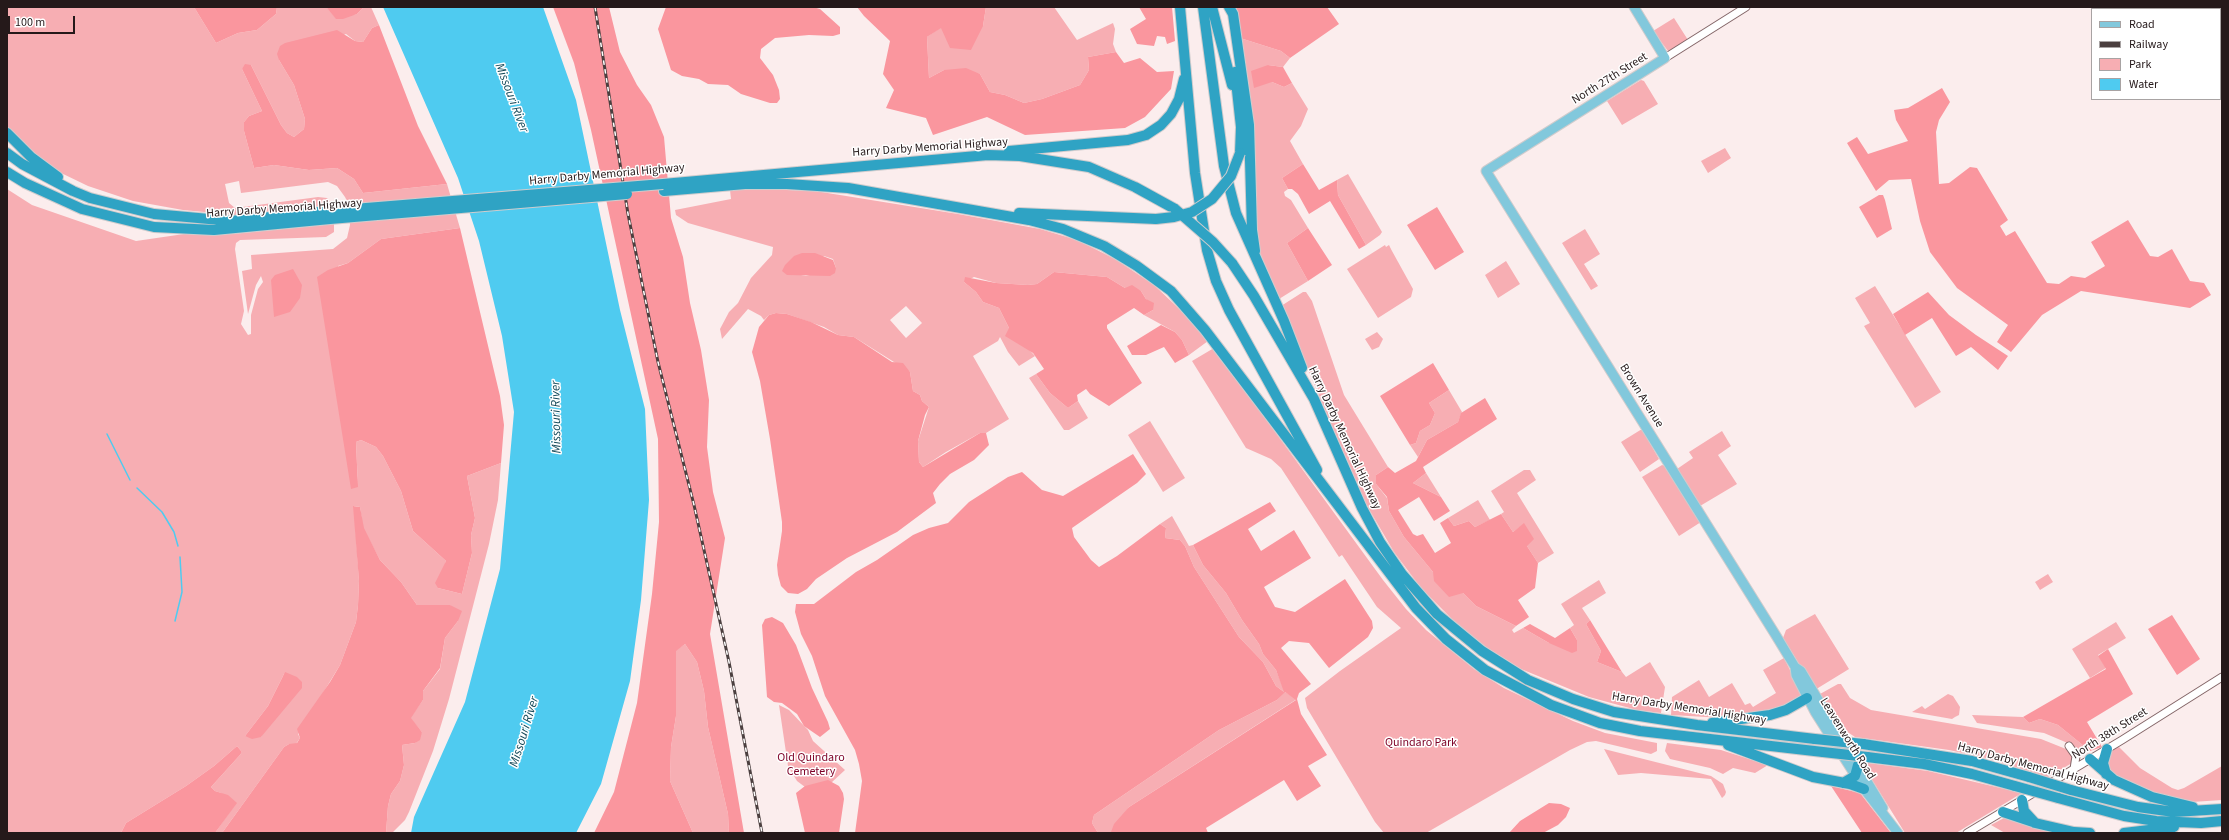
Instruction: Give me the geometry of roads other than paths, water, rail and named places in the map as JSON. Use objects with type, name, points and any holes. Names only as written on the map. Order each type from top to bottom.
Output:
[{"type":"highway","points":[[1180,7],[1201,217],[1207,250],[1216,281],[1232,317],[1334,502]]},
{"type":"highway","points":[[1203,7],[1224,166],[1236,213],[1284,321],[1314,399]]},
{"type":"highway","points":[[1212,7],[1238,104]]},
{"type":"highway","points":[[1228,7],[1233,14],[1249,125],[1252,230],[1258,265]]},
{"type":"highway","points":[[985,213],[1156,219],[1174,218],[1192,212],[1212,199],[1231,176],[1240,153],[1241,128],[1228,7]]},
{"type":"highway","points":[[988,155],[1021,149],[1128,140],[1146,135],[1161,125],[1171,114],[1179,99],[1186,71]]},
{"type":"highway","points":[[7,132],[31,157],[90,198]]},
{"type":"highway","name":"Harry Darby Memorial Highway","points":[[7,153],[34,171],[90,198],[154,214],[231,221],[330,215],[664,188],[988,155],[1020,156],[1089,167],[1135,187],[1175,209],[1213,242],[1232,263],[1254,296],[1314,399],[1362,508],[1380,542],[1402,574],[1437,614],[1482,651],[1528,680],[1573,699],[1614,712],[1697,725],[1863,744],[1972,761],[2071,790],[2138,807],[2174,812],[2222,809]]},
{"type":"highway","name":"Harry Darby Memorial Highway","points":[[7,172],[25,184],[82,209],[154,227],[214,230],[330,215]]},
{"type":"highway","name":"Harry Darby Memorial Highway","points":[[664,188],[745,184],[787,184],[848,188],[1029,220],[1063,229],[1104,246],[1138,266],[1170,291],[1205,330],[1334,502],[1416,608],[1446,639],[1485,670],[1551,705],[1600,723],[1640,731],[1867,757],[1931,766],[1972,774],[2124,816],[2156,821],[2201,823],[2222,821]]},
{"type":"highway","points":[[1697,725],[1770,715],[1786,710],[1811,696]]},
{"type":"highway","points":[[1713,740],[1813,777],[1864,789]]},
{"type":"highway","points":[[2106,774],[2103,763],[2107,749]]},
{"type":"highway","points":[[2090,759],[2114,780],[2152,797],[2211,810]]},
{"type":"highway","points":[[1843,783],[1855,776],[1858,765]]},
{"type":"highway","points":[[2022,800],[2024,811],[2035,822]]},
{"type":"highway","points":[[2002,812],[2074,832],[2090,833]]},
{"type":"highway","points":[[2124,833],[2201,823]]},
{"type":"main road","points":[[1634,7],[1665,58]]},
{"type":"main road","name":"North 27th Street","points":[[1486,172],[1665,58]]},
{"type":"main road","name":"Brown Avenue","points":[[1486,172],[1775,634]]},
{"type":"main road","name":"Leavenworth Road","points":[[1775,634],[1795,667],[1796,675],[1858,765],[1881,802],[1888,818]]},
{"type":"main road","name":"Leavenworth Road","points":[[1811,696],[1855,776],[1898,833]]},
{"type":"street","name":"North 27th Street","points":[[1665,58],[1746,7]]},
{"type":"street","name":"North 38th Street","points":[[1968,833],[2222,677]]},
{"type":"street","points":[[2069,746],[2076,756],[2074,769]]},
{"type":"water","name":"Missouri River","points":[[383,7],[543,7],[576,100],[620,310],[645,409],[649,500],[641,600],[630,681],[601,784],[576,833],[411,833],[414,817],[465,702],[500,569],[514,412],[502,336],[479,241],[458,178]]},
{"type":"waterway","points":[[107,434],[130,480]]},
{"type":"waterway","points":[[137,488],[162,512],[174,532],[178,546]]},
{"type":"waterway","points":[[175,621],[182,592],[180,557]]},
{"type":"railway","points":[[595,7],[628,214],[658,362],[694,505],[729,662],[762,833]]},
{"type":"park label","name":"Quindaro Park","points":[[1421,743]]},
{"type":"park label","name":"Old Quindaro Cemetery","points":[[811,765]]}]
